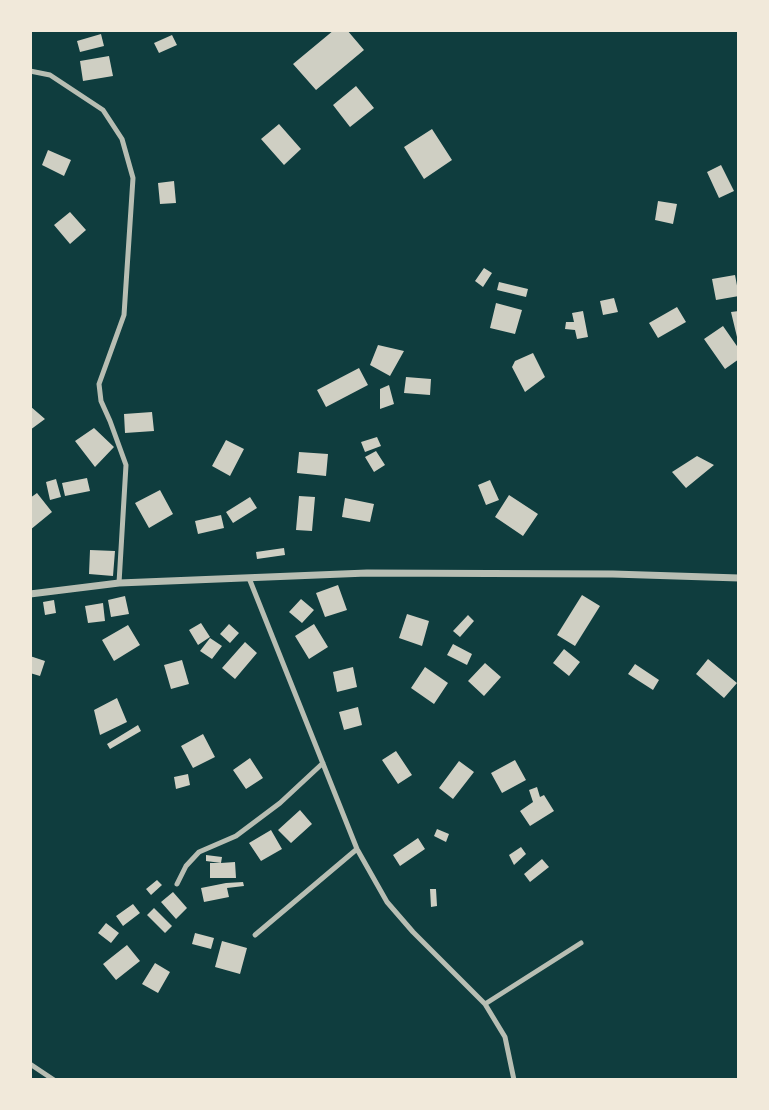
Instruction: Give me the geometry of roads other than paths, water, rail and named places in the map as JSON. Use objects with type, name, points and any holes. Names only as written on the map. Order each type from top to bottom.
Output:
[{"type":"street","points":[[30,71],[50,75],[103,110],[122,139],[133,178],[124,315],[99,384],[101,401],[111,421],[126,465],[119,583]]},
{"type":"street","points":[[30,594],[119,583],[367,573],[614,574],[739,578]]},
{"type":"street","points":[[249,578],[357,849],[387,902],[485,1004],[505,1037],[514,1080]]},
{"type":"street","points":[[177,884],[186,866],[199,852],[236,836],[280,803],[323,763]]},
{"type":"street","points":[[255,935],[357,849]]},
{"type":"street","points":[[485,1004],[580,943]]},
{"type":"street","points":[[30,1064],[54,1080]]}]
